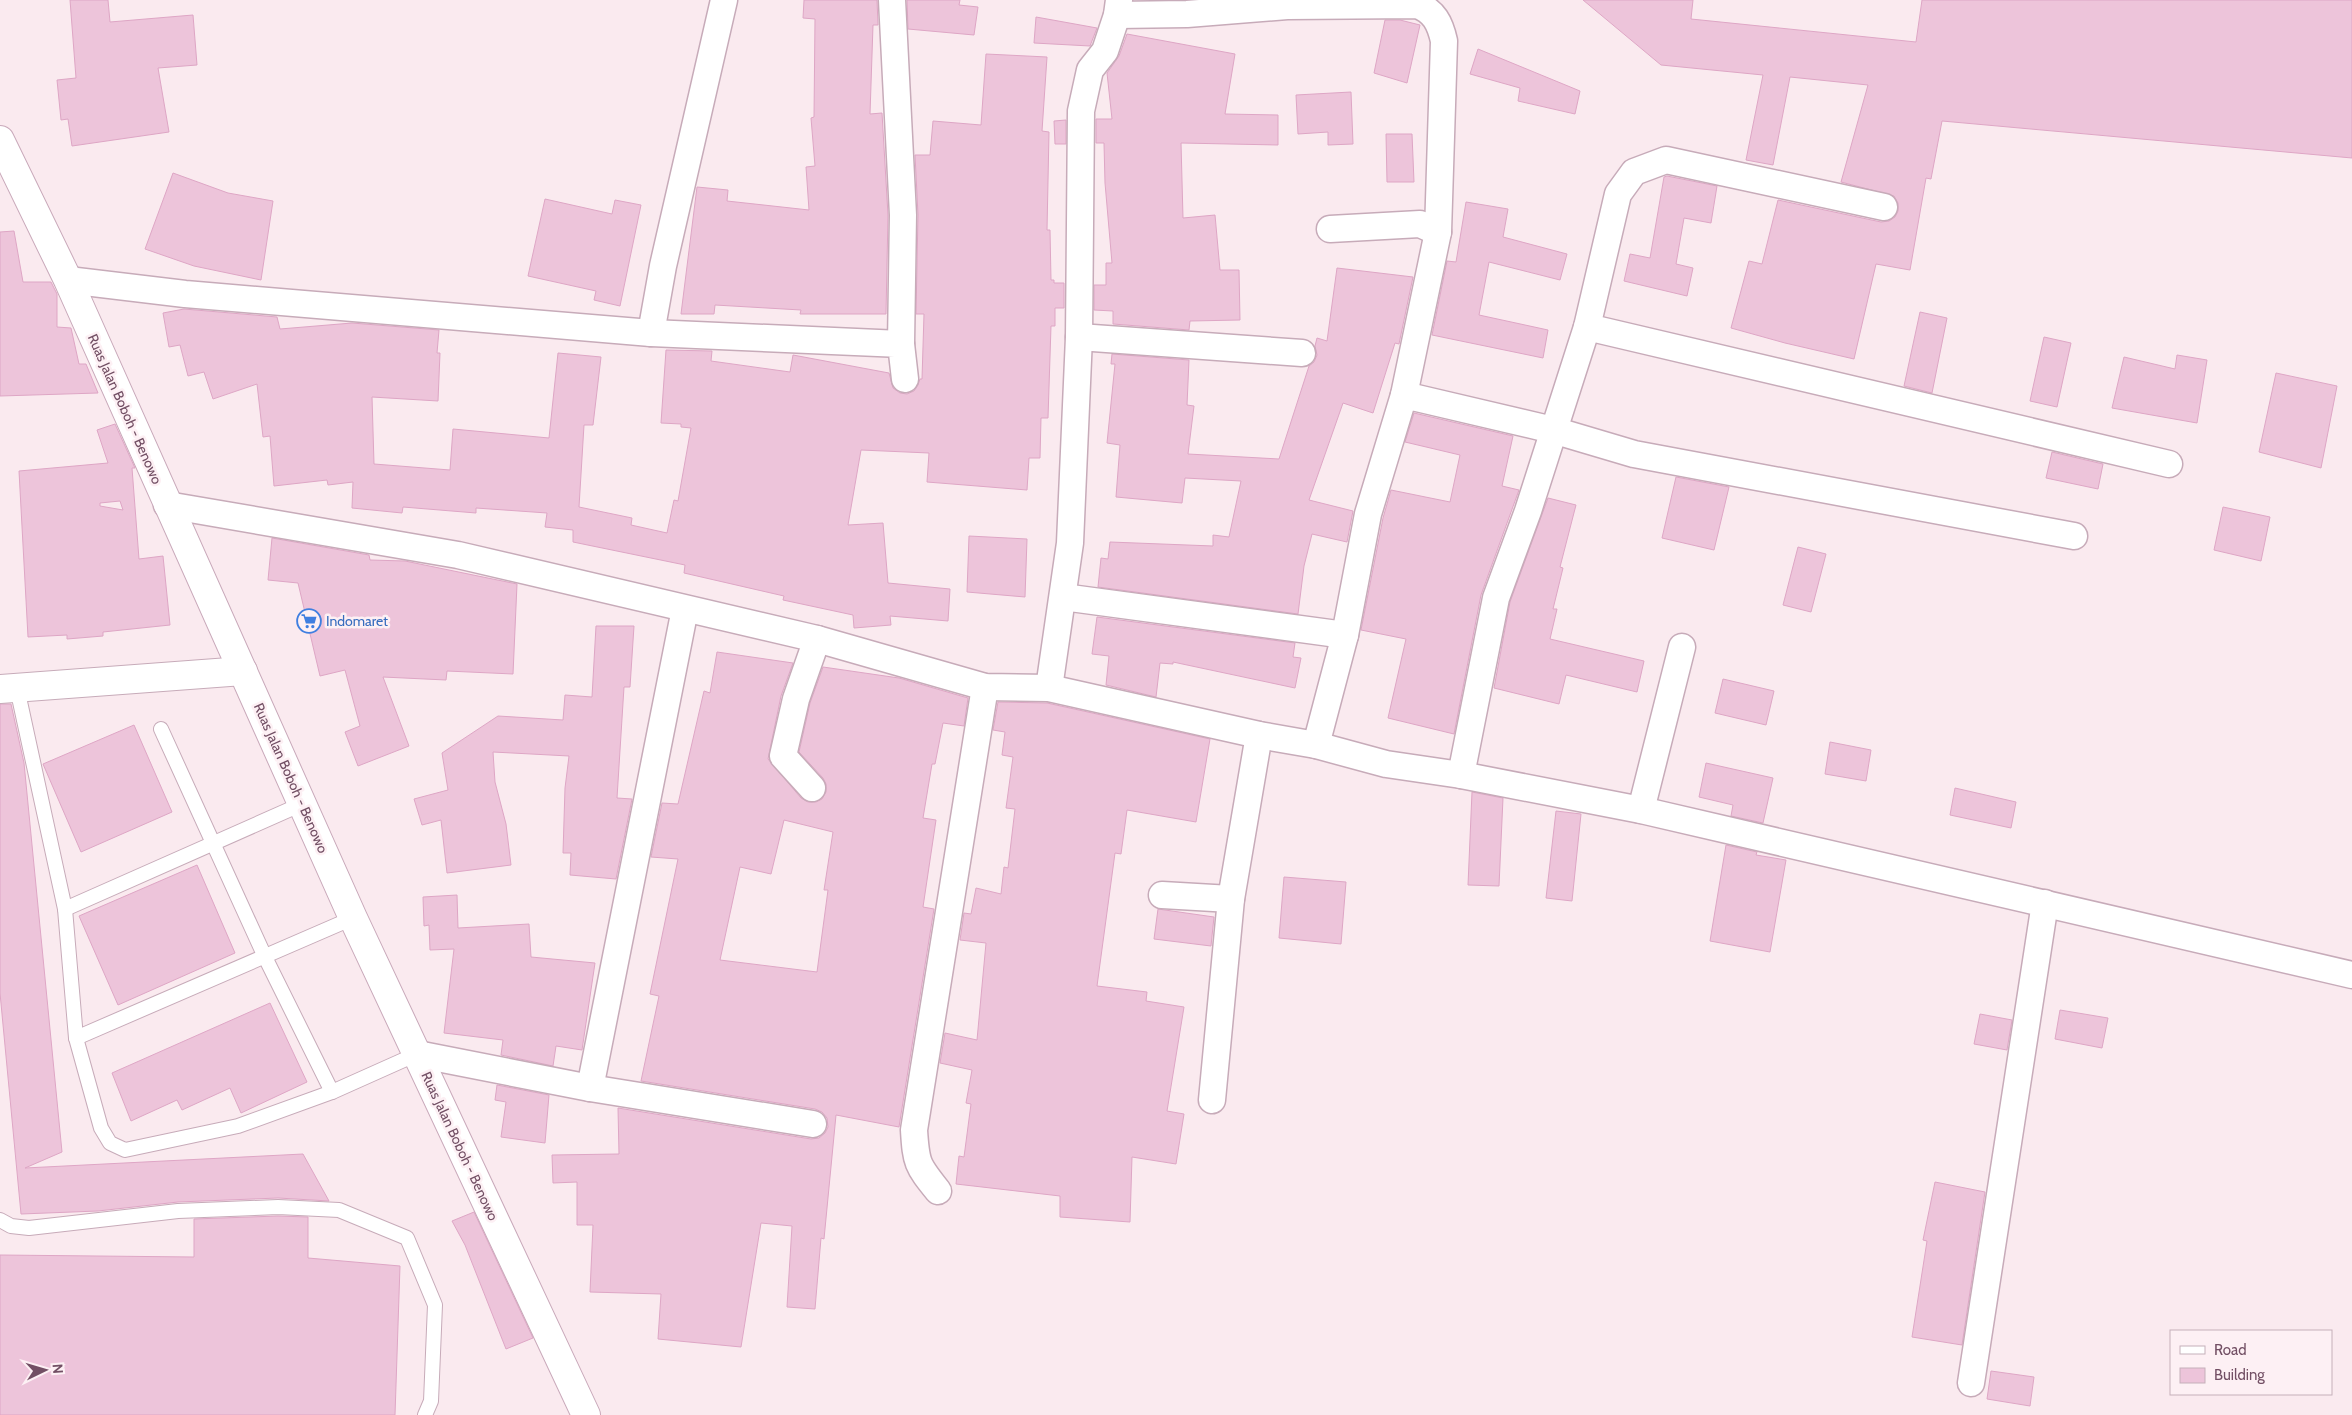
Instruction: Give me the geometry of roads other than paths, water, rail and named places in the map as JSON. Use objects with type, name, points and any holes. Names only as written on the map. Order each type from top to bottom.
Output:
[{"type":"main road","name":"Ruas Jalan Boboh - Benowo","points":[[0,140],[68,280],[353,918],[586,1415]]},
{"type":"main road","points":[[8,688],[243,671]]},
{"type":"street","points":[[651,333],[663,266],[724,0]]},
{"type":"street","points":[[892,0],[903,215],[901,344],[905,379]]},
{"type":"street","points":[[1049,688],[1070,543],[1079,337],[1081,111],[1090,70],[1105,51],[1118,7],[1187,14],[1287,6],[1417,5],[1428,9],[1441,25],[1444,41],[1438,232],[1404,395],[1368,514],[1345,635],[1316,745]]},
{"type":"street","points":[[1462,775],[1496,598],[1587,327],[1618,194],[1634,172],[1666,160],[1884,208]]},
{"type":"street","points":[[1330,229],[1420,224],[1438,232]]},
{"type":"street","points":[[68,280],[185,294],[651,333],[901,344]]},
{"type":"street","points":[[1587,327],[2169,464]]},
{"type":"street","points":[[1079,337],[1302,353]]},
{"type":"street","points":[[1404,395],[1553,430],[1634,454],[2074,536]]},
{"type":"street","points":[[167,505],[458,555],[817,639],[985,687],[1049,688],[1259,735],[1316,745],[1386,764],[1462,775],[1641,810],[2352,976]]},
{"type":"street","points":[[1063,597],[1345,635]]},
{"type":"street","points":[[590,1088],[685,609]]},
{"type":"street","points":[[812,788],[784,756],[796,699],[817,639]]},
{"type":"street","points":[[1641,810],[1682,647]]},
{"type":"street","points":[[938,1191],[921,1171],[916,1159],[914,1130],[985,687]]},
{"type":"street","points":[[1212,1100],[1231,899],[1259,735]]},
{"type":"street","points":[[1162,895],[1231,899]]},
{"type":"street","points":[[1972,1383],[2045,903]]},
{"type":"street","points":[[417,1054],[590,1088],[813,1124]]},
{"type":"lane","points":[[8,688],[64,910],[76,1038],[100,1128],[110,1143],[125,1150],[238,1126],[332,1092],[417,1054]]},
{"type":"lane","points":[[161,729],[265,957],[332,1092]]},
{"type":"lane","points":[[64,910],[214,845],[302,804]]},
{"type":"lane","points":[[76,1038],[353,918]]},
{"type":"lane","points":[[0,1220],[11,1226],[29,1228],[178,1211],[278,1207],[339,1210],[407,1238],[435,1305],[431,1401],[425,1415]]},
{"type":"place","name":"Indomaret","points":[[309,621]]}]
